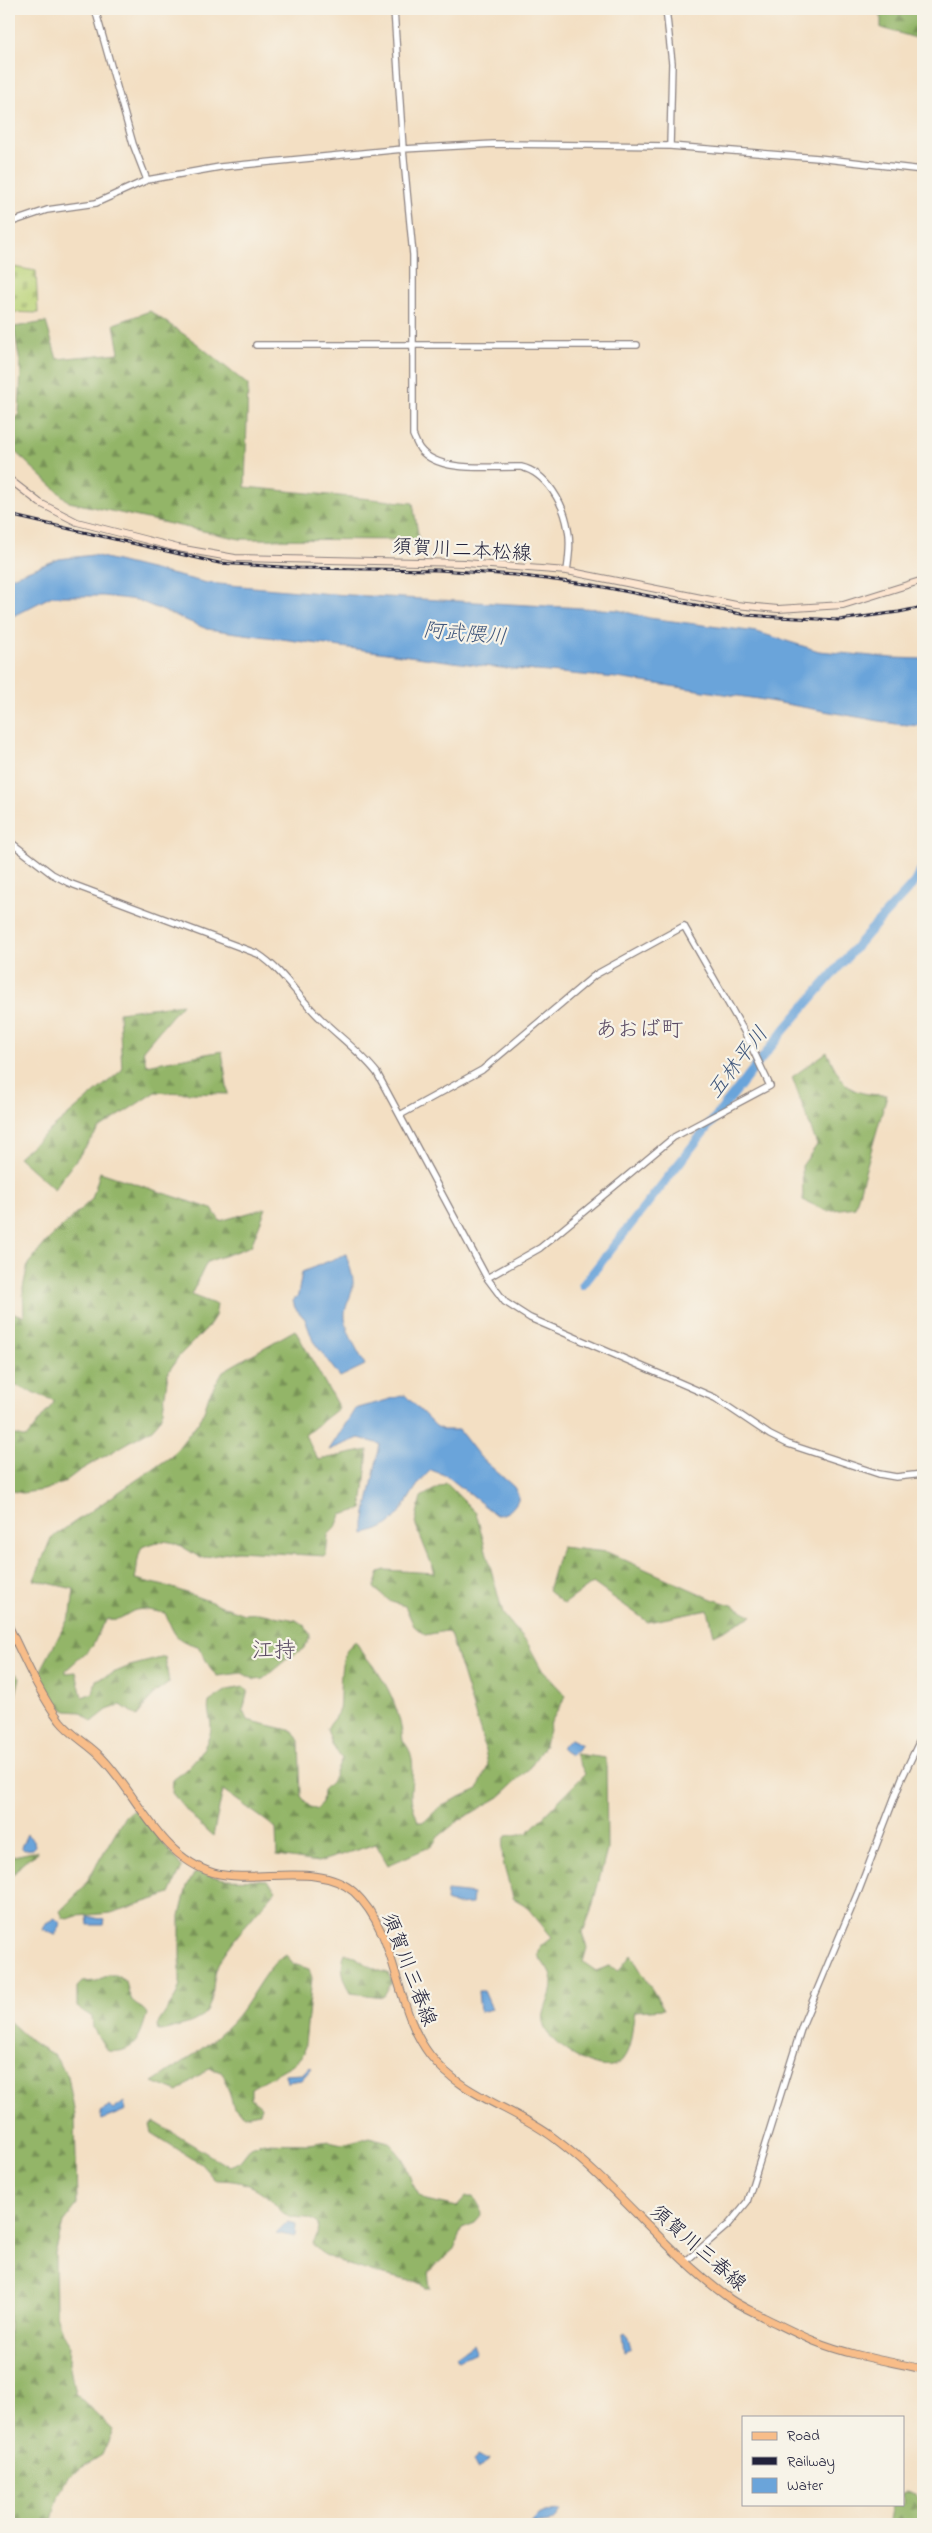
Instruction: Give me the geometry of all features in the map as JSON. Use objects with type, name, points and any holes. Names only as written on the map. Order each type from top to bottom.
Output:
[{"type":"main road","name":"須賀川二本松線","points":[[9,479],[40,503],[77,522],[124,536],[226,556],[291,561],[465,563],[567,571],[736,605],[778,609],[843,605],[923,580]]},
{"type":"main road","name":"須賀川三春線","points":[[9,1627],[33,1676],[60,1720],[106,1762],[168,1844],[179,1854],[192,1864],[215,1873],[242,1877],[309,1876],[330,1879],[349,1888],[367,1906],[377,1924],[412,2025],[433,2058],[459,2083],[533,2124],[569,2150],[603,2179],[650,2228],[733,2301],[813,2341],[923,2369]]},
{"type":"street","points":[[96,9],[133,144],[147,180]]},
{"type":"street","points":[[394,9],[403,149],[413,254],[414,434],[419,448],[429,458],[445,465],[522,467],[531,469],[542,477],[551,489],[568,529],[567,571]]},
{"type":"street","points":[[666,9],[672,63],[670,146]]},
{"type":"street","points":[[9,223],[47,210],[96,203],[147,180],[237,165],[403,149],[494,144],[670,146],[818,158],[923,170]]},
{"type":"street","points":[[256,345],[638,345]]},
{"type":"street","points":[[9,840],[52,874],[69,883],[243,948],[267,960],[285,977],[318,1016],[363,1055],[377,1073],[487,1278],[505,1302],[530,1318],[715,1398],[770,1435],[788,1444],[858,1469],[884,1475],[904,1477],[923,1474]]},
{"type":"street","points":[[400,1115],[482,1070],[595,975],[684,926],[744,1030],[770,1086],[674,1137],[540,1248],[487,1278]]},
{"type":"street","points":[[686,2261],[729,2224],[747,2202],[802,2026],[859,1890],[902,1778],[923,1734]]},
{"type":"green space","points":[[881,9],[923,9],[923,40],[881,28]]},
{"type":"green space","points":[[12,255],[13,267],[36,271],[38,313],[9,312],[9,256]]},
{"type":"green space","points":[[150,311],[195,342],[248,385],[245,487],[413,503],[419,540],[240,539],[69,502],[9,446],[9,427],[19,414],[21,369],[14,327],[46,322],[57,359],[119,353],[114,324]]},
{"type":"green space","points":[[182,1004],[143,1050],[146,1065],[222,1051],[228,1094],[155,1092],[99,1129],[54,1189],[18,1157],[122,1070],[119,1012]]},
{"type":"green space","points":[[827,1052],[838,1073],[848,1086],[863,1093],[887,1095],[855,1207],[827,1211],[803,1200],[802,1166],[817,1145],[792,1077]]},
{"type":"green space","points":[[100,1172],[212,1209],[220,1221],[266,1208],[251,1246],[207,1262],[191,1295],[217,1305],[215,1316],[208,1327],[178,1357],[168,1373],[163,1410],[159,1421],[152,1429],[79,1471],[63,1483],[44,1490],[22,1493],[9,1490],[9,1433],[26,1438],[55,1401],[9,1383],[9,1312],[24,1316],[23,1288],[28,1264],[48,1240],[92,1199]]},
{"type":"green space","points":[[295,1330],[339,1408],[305,1435],[318,1460],[368,1450],[362,1509],[341,1515],[336,1527],[328,1535],[326,1556],[237,1551],[201,1558],[179,1545],[160,1542],[142,1547],[135,1579],[173,1588],[244,1614],[258,1613],[296,1620],[305,1626],[310,1635],[308,1642],[303,1649],[288,1658],[263,1679],[255,1680],[242,1673],[217,1676],[212,1671],[198,1646],[180,1639],[176,1635],[165,1613],[145,1610],[133,1611],[119,1619],[108,1619],[101,1628],[92,1647],[66,1670],[66,1673],[76,1672],[82,1697],[93,1693],[96,1680],[130,1666],[165,1657],[169,1683],[154,1694],[137,1716],[121,1705],[107,1710],[92,1722],[81,1712],[66,1711],[60,1706],[39,1674],[71,1613],[74,1589],[34,1580],[51,1538],[172,1456],[202,1417],[209,1395],[223,1371]]},
{"type":"green space","points":[[446,1483],[476,1513],[503,1614],[528,1644],[542,1670],[566,1696],[551,1722],[545,1745],[527,1771],[499,1797],[458,1821],[438,1837],[432,1846],[388,1865],[376,1844],[318,1862],[277,1856],[276,1828],[223,1790],[213,1836],[197,1822],[172,1793],[173,1780],[192,1763],[208,1740],[211,1725],[208,1711],[209,1702],[227,1690],[244,1687],[248,1690],[243,1711],[247,1720],[293,1731],[299,1741],[301,1796],[309,1806],[317,1810],[322,1803],[323,1790],[332,1781],[342,1759],[332,1745],[327,1729],[339,1709],[341,1672],[345,1653],[356,1641],[384,1681],[392,1697],[403,1741],[411,1754],[413,1768],[411,1798],[418,1822],[424,1822],[442,1805],[478,1789],[488,1766],[483,1740],[450,1634],[446,1631],[425,1635],[414,1626],[405,1606],[391,1602],[374,1588],[379,1572],[385,1570],[435,1573],[415,1523],[421,1497]]},
{"type":"green space","points":[[561,1547],[607,1552],[712,1599],[732,1605],[752,1616],[714,1635],[708,1610],[648,1622],[593,1583],[564,1604],[548,1591]]},
{"type":"green space","points":[[9,1669],[20,1677],[11,1716],[9,1716]]},
{"type":"green space","points":[[575,1754],[606,1758],[607,1850],[591,1911],[583,1932],[587,1948],[583,1962],[596,1971],[609,1966],[619,1970],[631,1955],[664,2009],[635,2011],[629,2048],[623,2059],[615,2065],[592,2064],[579,2059],[556,2043],[548,2034],[543,2020],[552,1987],[552,1980],[549,1971],[538,1955],[541,1946],[552,1937],[525,1905],[513,1898],[503,1858],[502,1850],[506,1836],[527,1833],[585,1774]]},
{"type":"green space","points":[[132,1810],[139,1813],[182,1867],[170,1894],[111,1913],[77,1916],[68,1919],[63,1918],[60,1911],[83,1888],[125,1816]]},
{"type":"green space","points":[[37,1851],[35,1855],[19,1867],[9,1884],[9,1857]]},
{"type":"green space","points":[[199,1873],[224,1879],[267,1880],[276,1890],[241,1931],[222,1957],[214,1978],[212,1998],[209,2007],[203,2015],[194,2021],[158,2031],[157,2025],[176,1996],[180,1984],[180,1916],[187,1886],[194,1874]]},
{"type":"green space","points":[[345,1953],[375,1969],[388,1973],[392,1982],[383,1997],[351,1993],[343,1973],[342,1963]]},
{"type":"green space","points":[[285,1954],[294,1964],[309,1969],[312,1978],[304,2053],[295,2063],[251,2088],[251,2098],[261,2106],[259,2113],[245,2116],[234,2108],[224,2076],[221,2072],[209,2068],[178,2092],[153,2082],[213,2040],[231,2023],[270,1968]]},
{"type":"green space","points":[[108,1975],[116,1975],[126,1982],[132,2001],[147,2014],[139,2037],[131,2047],[124,2050],[107,2051],[93,2028],[92,2017],[77,2007],[77,1987],[82,1982],[97,1981]]},
{"type":"green space","points":[[9,2021],[32,2042],[54,2055],[68,2076],[75,2115],[77,2205],[63,2223],[55,2254],[56,2314],[62,2333],[70,2345],[69,2363],[75,2393],[113,2430],[102,2455],[68,2476],[59,2494],[51,2524],[9,2524]]},
{"type":"green space","points":[[155,2122],[229,2167],[240,2161],[251,2147],[260,2143],[309,2144],[329,2141],[342,2144],[369,2137],[389,2142],[404,2160],[412,2183],[419,2195],[426,2200],[457,2207],[466,2197],[474,2197],[480,2207],[481,2216],[475,2223],[462,2228],[454,2249],[428,2272],[430,2288],[425,2288],[422,2284],[345,2264],[319,2251],[313,2243],[317,2235],[318,2225],[315,2222],[308,2218],[293,2217],[286,2214],[263,2193],[250,2186],[237,2182],[215,2180],[201,2164],[152,2133],[150,2125]]},
{"type":"green space","points":[[904,2493],[916,2495],[923,2504],[923,2524],[893,2524],[890,2520],[893,2506],[904,2506]]},
{"type":"water","name":"阿武隈川","points":[[93,555],[207,583],[332,594],[618,610],[649,618],[757,632],[819,651],[923,659],[923,726],[896,724],[758,699],[617,678],[491,667],[207,629],[137,600],[103,596],[52,596],[9,618],[9,578],[59,559]]},
{"type":"water","points":[[346,1254],[353,1281],[346,1309],[346,1324],[365,1365],[340,1377],[313,1341],[305,1319],[295,1308],[293,1301],[298,1295],[302,1272]]},
{"type":"water","points":[[405,1395],[436,1426],[443,1430],[459,1430],[480,1457],[514,1487],[519,1497],[510,1510],[504,1514],[496,1515],[447,1476],[431,1470],[422,1479],[396,1517],[378,1530],[364,1534],[364,1523],[380,1444],[359,1438],[329,1450],[355,1409]]},
{"type":"water","points":[[570,1739],[582,1745],[570,1756],[561,1748]]},
{"type":"water","points":[[27,1834],[34,1841],[35,1846],[32,1849],[24,1850],[21,1847]]},
{"type":"water","points":[[447,1891],[473,1894],[472,1904],[457,1905],[446,1901]]},
{"type":"water","points":[[87,1916],[104,1920],[103,1925],[88,1925]]},
{"type":"water","points":[[55,1918],[60,1923],[56,1935],[43,1930],[46,1923]]},
{"type":"water","points":[[478,1991],[484,1991],[492,2009],[480,2012]]},
{"type":"water","points":[[310,2066],[312,2068],[301,2080],[287,2082],[285,2075],[302,2074]]},
{"type":"water","points":[[124,2102],[126,2110],[102,2120],[100,2111],[109,2106],[113,2110]]},
{"type":"water","points":[[287,2222],[296,2224],[295,2237],[276,2233]]},
{"type":"water","points":[[625,2333],[631,2348],[624,2351],[622,2335]]},
{"type":"water","points":[[473,2344],[476,2352],[458,2360],[456,2356]]},
{"type":"water","points":[[478,2456],[485,2460],[489,2459],[487,2463],[477,2469],[473,2461]]},
{"type":"water","points":[[561,2511],[549,2523],[531,2524],[537,2517]]},
{"type":"waterway","name":"五林平川","points":[[583,1285],[785,1029],[914,883],[923,866]]},
{"type":"railway","points":[[9,515],[219,563],[297,568],[438,570],[515,575],[593,585],[746,615],[776,617],[839,620],[923,607]]},
{"type":"district","name":"あおば町","points":[[639,1028]]},
{"type":"district","name":"江持","points":[[274,1649]]}]
